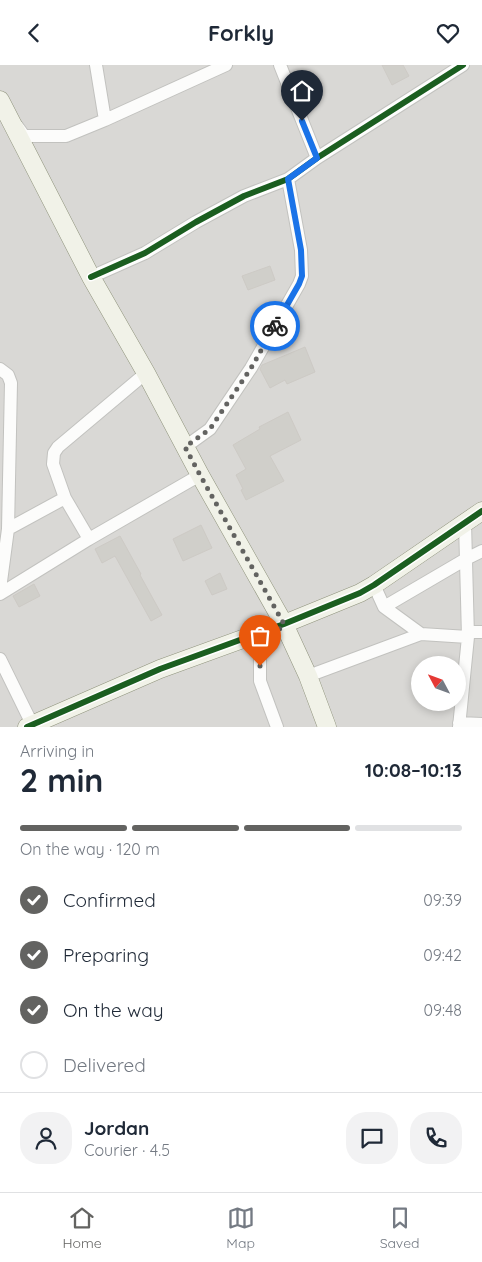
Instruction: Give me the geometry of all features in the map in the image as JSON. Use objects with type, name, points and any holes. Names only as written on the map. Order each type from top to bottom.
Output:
[{"type":"main road","points":[[0,101],[91,277],[284,624],[308,676],[327,727]]},
{"type":"main road","points":[[31,726],[160,669],[284,624],[360,593],[482,511]]},
{"type":"street","points":[[96,65],[105,120]]},
{"type":"street","points":[[0,101],[24,136],[66,136],[226,65]]},
{"type":"street","points":[[280,65],[317,158]]},
{"type":"street","points":[[91,277],[145,253],[244,196],[288,179],[317,158],[463,65]]},
{"type":"street","points":[[185,447],[210,429],[251,368],[299,284],[302,276],[301,250],[288,179]]},
{"type":"street","points":[[0,369],[8,375],[12,383],[8,529],[0,589]]},
{"type":"street","points":[[88,539],[66,498],[52,464],[54,453],[58,447],[146,373]]},
{"type":"street","points":[[0,594],[88,539],[200,475]]},
{"type":"street","points":[[8,529],[66,498]]},
{"type":"street","points":[[465,523],[468,635],[459,725],[482,724]]},
{"type":"street","points":[[384,607],[482,551]]},
{"type":"street","points":[[374,585],[384,607],[420,634]]},
{"type":"street","points":[[277,727],[260,681],[260,650],[284,624]]},
{"type":"street","points":[[308,676],[420,634],[468,635],[482,632]]},
{"type":"street","points":[[0,659],[31,726]]},
{"type":"shaded area","points":[[0,65],[482,65],[482,727],[0,727]]},
{"type":"building","points":[[382,65],[403,65],[409,76],[392,85]]},
{"type":"building","points":[[270,266],[275,280],[248,290],[242,276]]},
{"type":"building","points":[[305,347],[315,372],[287,384],[285,380],[270,388],[260,369],[262,365]]},
{"type":"building","points":[[288,412],[301,440],[270,456],[284,481],[246,500],[236,475],[246,469],[233,445],[260,429],[259,427]]},
{"type":"building","points":[[201,525],[212,548],[183,561],[173,539]]},
{"type":"building","points":[[120,536],[162,615],[151,621],[115,556],[102,563],[95,549]]},
{"type":"building","points":[[220,573],[227,589],[212,595],[205,581]]},
{"type":"building","points":[[34,584],[40,596],[19,607],[13,596]]},
{"type":"cycle path","points":[[91,277],[145,253],[244,196],[288,179],[317,158],[463,65]]},
{"type":"cycle path","points":[[27,727],[160,669],[284,624],[360,593],[482,511]]},
{"type":"way so far","points":[[260,666],[260,650],[284,624],[185,447],[210,429],[251,368],[275,326]]},
{"type":"route","points":[[275,326],[302,276],[301,250],[288,179],[317,158],[302,121]]}]
